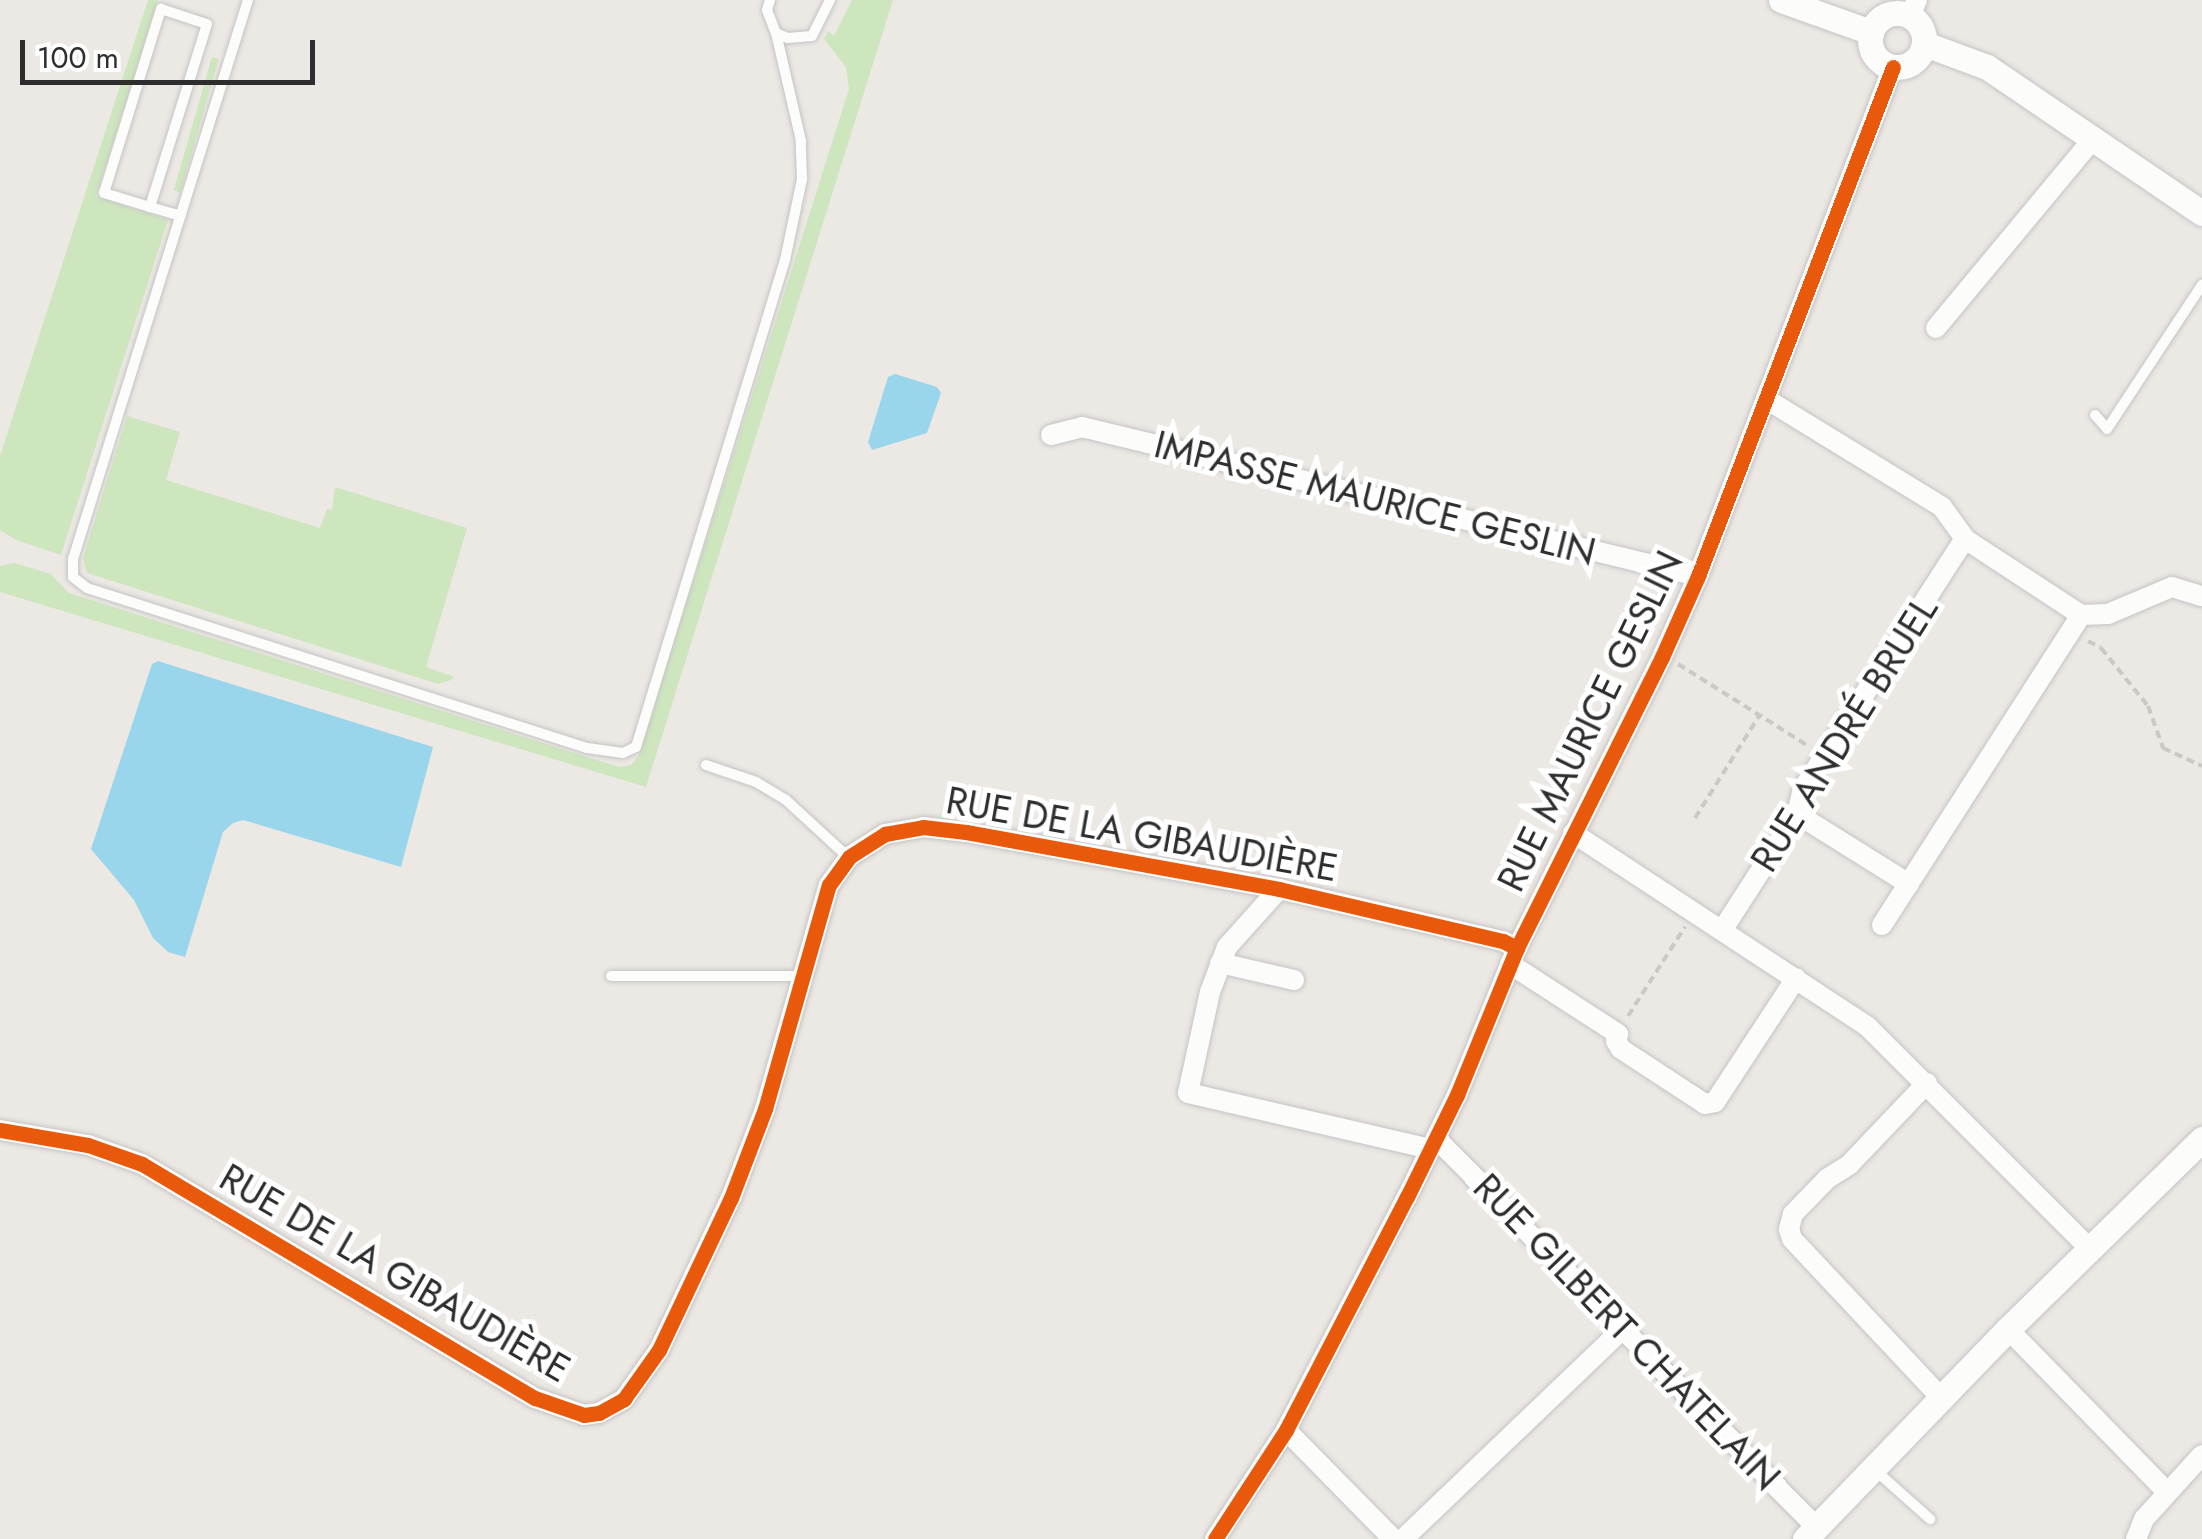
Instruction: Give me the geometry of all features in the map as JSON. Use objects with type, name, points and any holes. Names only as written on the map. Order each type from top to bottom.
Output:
[{"type":"street","points":[[1781,0],[1871,32]]},
{"type":"street","points":[[1913,8],[1924,44],[1910,64],[1893,67],[1874,55],[1871,32],[1884,16],[1913,8]]},
{"type":"street","points":[[1924,44],[1988,67],[2202,212]]},
{"type":"street","name":"RUE MAURICE GESLIN","points":[[1214,1539],[1286,1430],[1433,1144],[1513,956],[1698,576],[1893,67]]},
{"type":"street","points":[[1936,328],[2092,140]]},
{"type":"street","points":[[1766,399],[1942,507],[1965,539],[2081,615],[2108,614],[2172,587],[2202,596]]},
{"type":"street","name":"IMPASSE MAURICE GESLIN","points":[[1051,435],[1082,427],[1698,576]]},
{"type":"street","name":"RUE ANDRÉ BRUEL","points":[[1723,929],[1798,814],[1803,789],[1965,539]]},
{"type":"street","points":[[1882,925],[2081,615]]},
{"type":"street","points":[[1798,814],[1910,884]]},
{"type":"street","name":"RUE DE LA GIBAUDIÈRE","points":[[0,1130],[88,1145],[142,1164],[536,1398],[575,1414],[598,1413],[624,1399],[645,1372],[688,1289],[746,1160],[787,1044],[823,900],[849,857],[897,830],[942,829],[1279,889],[1503,940],[1513,956],[1618,1034],[1616,1042],[1622,1049],[1694,1099],[1715,1102],[1796,978]]},
{"type":"street","points":[[1574,833],[1867,1026],[2089,1248]]},
{"type":"street","points":[[1279,889],[1245,922],[1220,963],[1188,1084],[1192,1096],[1433,1144]]},
{"type":"street","points":[[1220,963],[1294,980]]},
{"type":"street","points":[[1927,1084],[1849,1166],[1827,1178],[1793,1214],[1789,1229],[1792,1238],[1942,1398]]},
{"type":"street","points":[[1811,1533],[2008,1329],[2202,1139]]},
{"type":"street","name":"RUE GILBERT CHATELAIN","points":[[1433,1144],[1623,1329],[1811,1533]]},
{"type":"street","points":[[1403,1539],[1623,1329]]},
{"type":"street","points":[[2008,1329],[2166,1491]]},
{"type":"street","points":[[1286,1430],[1393,1539]]},
{"type":"street","points":[[2136,1539],[2144,1519],[2166,1491],[2202,1455]]},
{"type":"lane","points":[[248,0],[71,565],[81,586],[587,748],[623,753],[636,747],[785,260],[802,179],[801,142],[767,10],[770,0]]},
{"type":"lane","points":[[776,33],[788,38],[812,36],[830,0]]},
{"type":"lane","points":[[150,207],[207,24],[161,10],[104,193],[150,207],[181,216]]},
{"type":"lane","points":[[2095,416],[2107,428],[2202,285]]},
{"type":"lane","points":[[706,764],[769,789],[849,857]]},
{"type":"lane","points":[[611,976],[805,976]]},
{"type":"lane","points":[[1873,1469],[1930,1518]]},
{"type":"path","points":[[2088,641],[2101,648],[2148,706],[2163,748],[2202,766]]},
{"type":"path","points":[[1678,664],[1814,750]]},
{"type":"path","points":[[1695,818],[1760,716]]},
{"type":"path","points":[[1618,1034],[1696,910]]},
{"type":"green space","points":[[148,0],[158,0],[96,196],[168,220],[61,555],[16,540],[0,530],[0,456]]},
{"type":"green space","points":[[852,0],[893,0],[646,787],[0,592],[0,566],[14,563],[51,574],[69,593],[619,767],[631,765],[638,756],[849,89],[846,67],[824,39],[828,31],[834,36]]},
{"type":"green space","points":[[212,57],[219,59],[180,193],[174,191]]},
{"type":"green space","points":[[127,416],[180,432],[166,480],[320,528],[327,509],[332,510],[335,487],[467,528],[426,667],[454,677],[438,684],[87,573],[83,558]]},
{"type":"water","points":[[895,374],[937,387],[941,393],[927,433],[872,450],[868,442],[888,377]]},
{"type":"water","points":[[158,661],[433,747],[401,867],[243,820],[233,823],[223,832],[185,957],[168,952],[153,938],[134,900],[91,849],[152,664]]},
{"type":"cycle path","points":[[1215,1539],[1286,1430],[1407,1197],[1457,1095],[1517,948],[1662,657],[1698,576],[1893,67]]},
{"type":"cycle path","points":[[0,1130],[88,1145],[142,1164],[535,1398],[584,1415],[599,1413],[624,1399],[659,1350],[731,1198],[765,1109],[829,885],[849,857],[885,834],[923,827],[966,832],[1279,889],[1503,941],[1517,948]]}]
